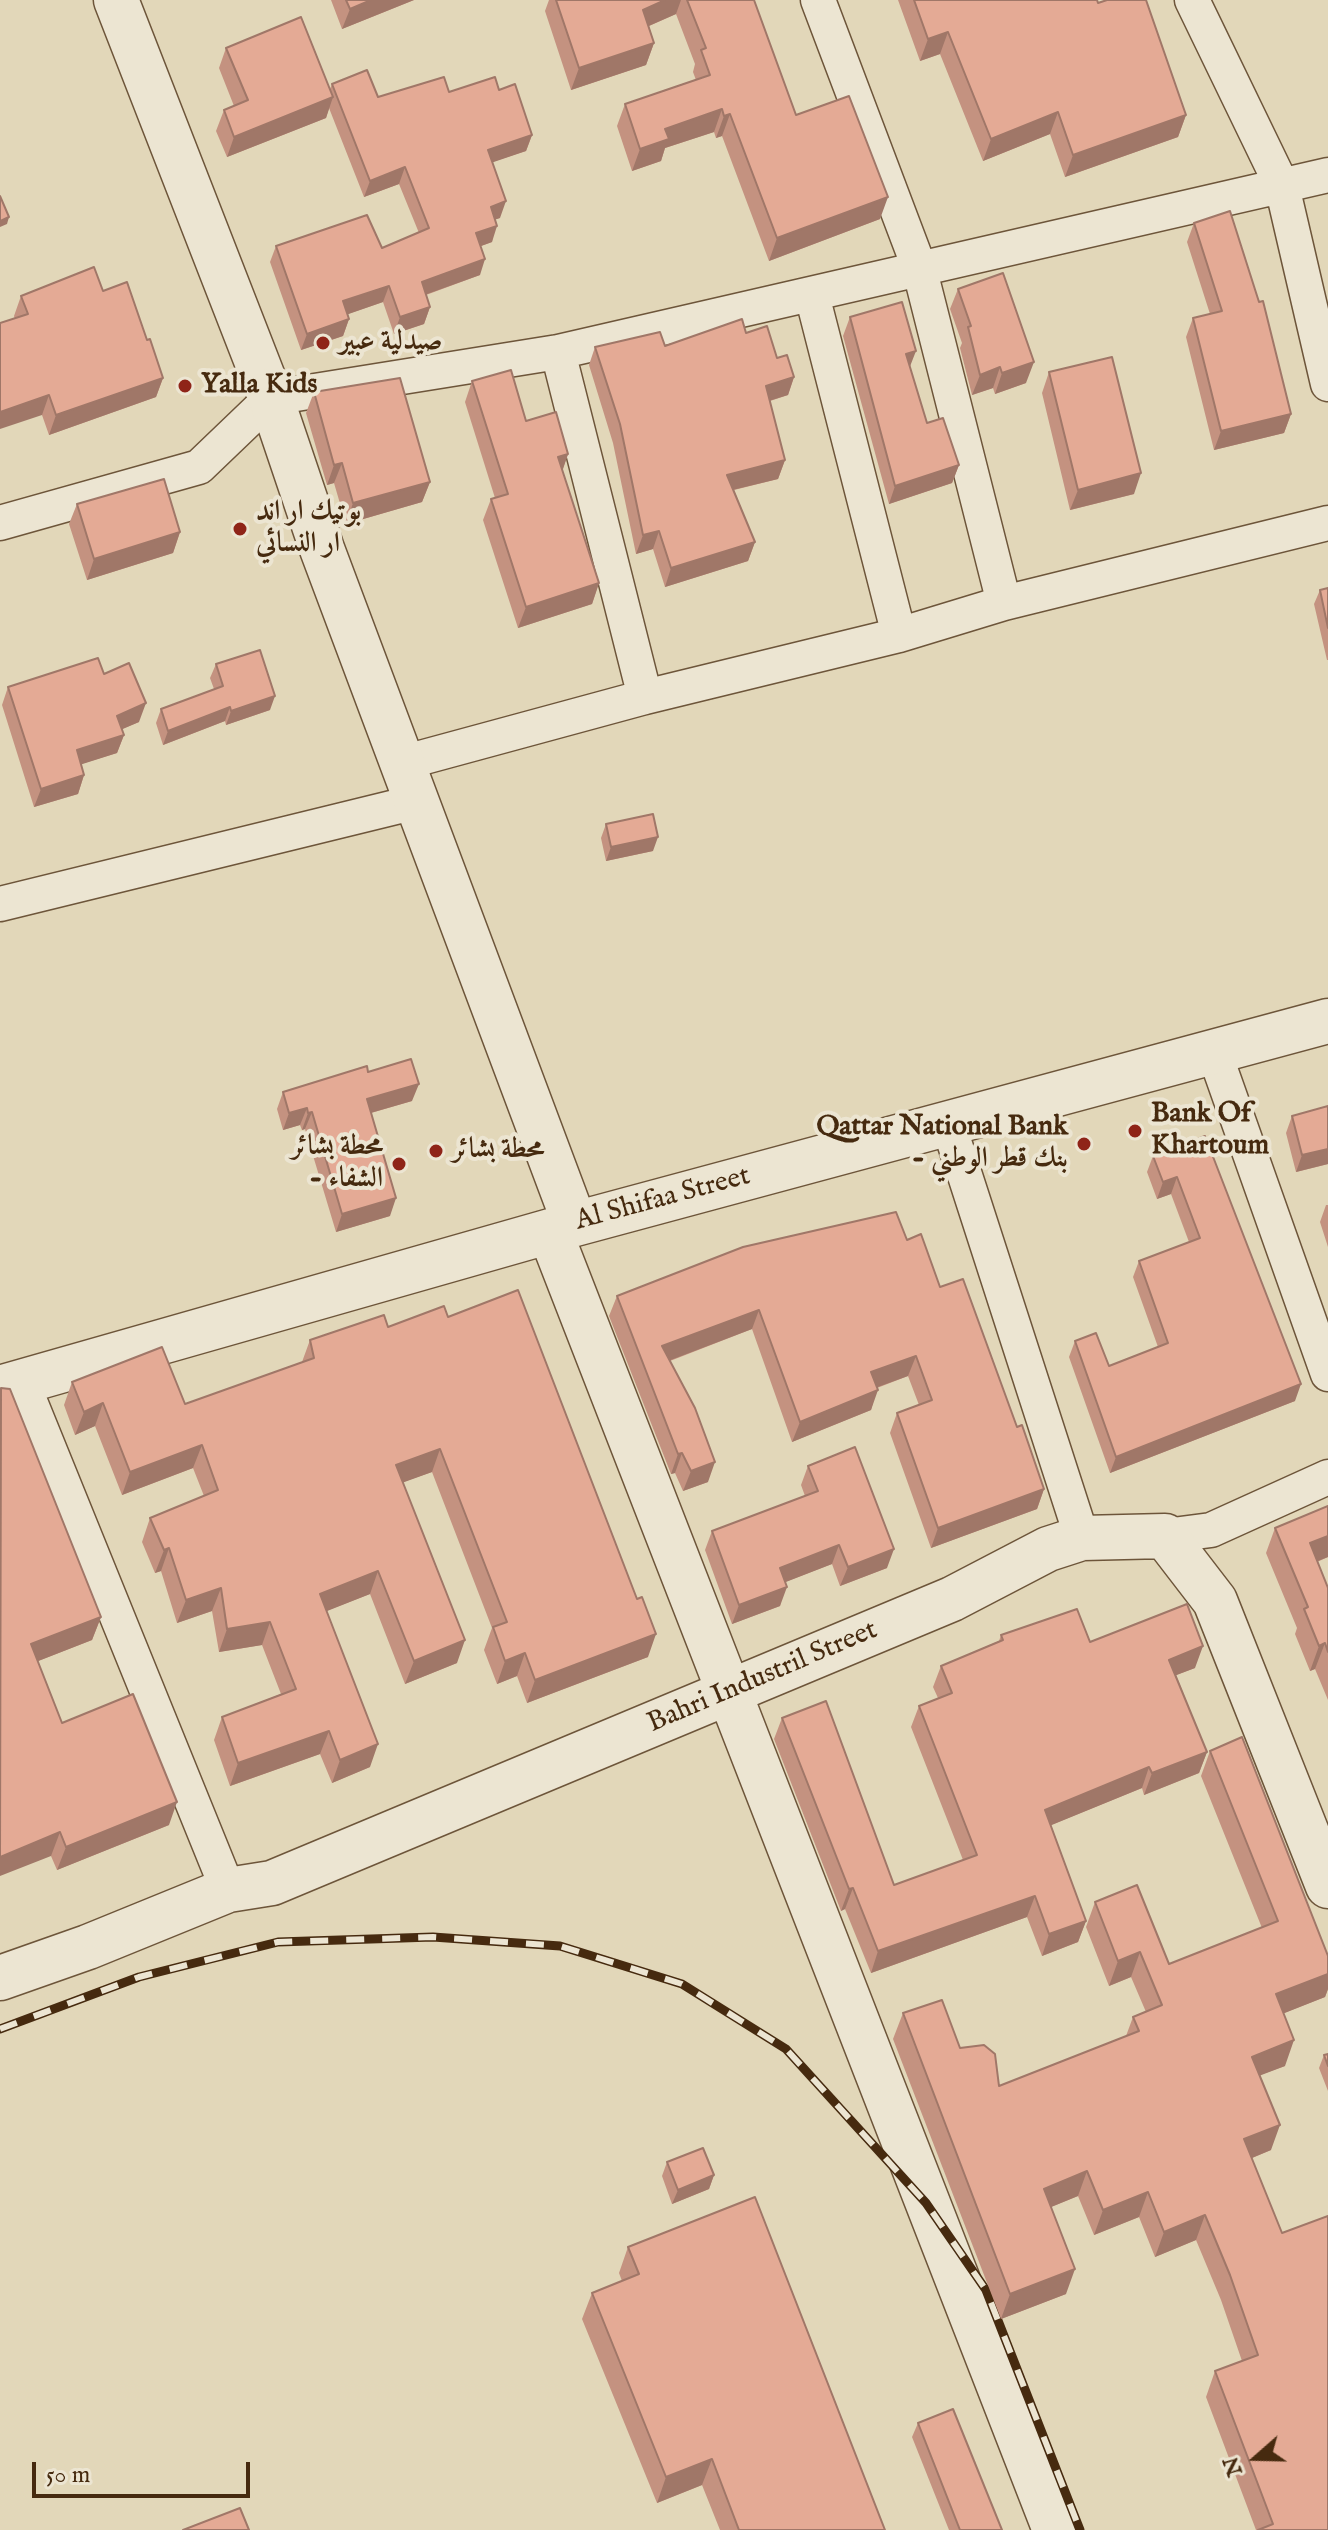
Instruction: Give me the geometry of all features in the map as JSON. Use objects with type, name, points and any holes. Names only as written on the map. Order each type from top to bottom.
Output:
[{"type":"street","points":[[116,0],[271,398],[322,549],[409,783],[562,1228],[731,1692],[1055,2530]]},
{"type":"street","points":[[818,0],[919,267],[1004,603]]},
{"type":"street","points":[[1192,0],[1282,186],[1328,384]]},
{"type":"street","points":[[0,523],[199,467],[271,398],[558,352],[812,295],[919,267],[1232,200],[1328,175]]},
{"type":"street","points":[[812,295],[899,635]]},
{"type":"street","points":[[558,352],[645,697]]},
{"type":"street","points":[[0,904],[409,783],[645,697],[899,635],[1004,603],[1328,523]]},
{"type":"street","name":"Al Shifaa Street","points":[[11,1385],[562,1228],[1328,1021]]},
{"type":"street","points":[[1214,1052],[1328,1374]]},
{"type":"street","points":[[948,1123],[1082,1538]]},
{"type":"street","points":[[11,1385],[228,1890]]},
{"type":"street","points":[[1165,1536],[1211,1530],[1328,1477]]},
{"type":"street","points":[[1165,1536],[1193,1568],[1215,1601],[1328,1886]]},
{"type":"street","name":"Bahri Industril Street","points":[[0,1978],[88,1947],[228,1890],[272,1883],[952,1599],[1048,1549],[1082,1538],[1165,1536]]},
{"type":"building","points":[[346,0],[371,0],[350,9]]},
{"type":"building","points":[[556,0],[665,0],[643,10],[654,43],[579,68]]},
{"type":"building","points":[[687,0],[754,0],[796,115],[849,96],[888,197],[777,238],[730,114],[724,116],[722,109],[665,129],[669,139],[640,149],[625,104],[710,75],[701,50],[706,48]]},
{"type":"building","points":[[914,0],[1097,0],[1098,3],[1107,0],[1146,0],[1186,115],[1073,155],[1058,112],[991,139],[948,32],[928,39]]},
{"type":"building","points":[[301,17],[333,97],[234,137],[224,110],[248,100],[226,48]]},
{"type":"building","points":[[367,70],[378,97],[444,77],[449,92],[495,77],[499,90],[515,84],[532,135],[488,150],[506,201],[491,207],[497,226],[476,233],[485,259],[422,282],[430,307],[400,317],[389,286],[343,301],[349,319],[307,334],[276,246],[367,215],[382,248],[429,228],[405,167],[370,181],[332,84]]},
{"type":"building","points":[[0,196],[9,217],[0,221]]},
{"type":"building","points":[[1230,211],[1259,302],[1263,301],[1291,414],[1221,431],[1193,318],[1222,311],[1194,223]]},
{"type":"building","points":[[94,267],[103,291],[127,282],[163,378],[56,415],[49,395],[0,412],[0,323],[28,314],[21,296]]},
{"type":"building","points":[[1003,273],[1034,362],[1002,373],[1000,367],[980,375],[968,327],[971,326],[958,289]]},
{"type":"building","points":[[902,302],[916,351],[906,354],[927,423],[943,418],[959,465],[895,486],[850,317]]},
{"type":"building","points":[[742,319],[746,333],[767,326],[777,358],[787,355],[794,377],[766,386],[785,460],[727,475],[755,542],[671,568],[659,531],[643,535],[620,424],[595,347],[660,332],[665,346]]},
{"type":"building","points":[[1112,357],[1141,473],[1078,490],[1049,372]]},
{"type":"building","points":[[511,370],[526,421],[556,412],[568,454],[558,457],[599,583],[526,607],[491,499],[508,494],[472,381]]},
{"type":"building","points":[[400,378],[430,482],[353,503],[342,463],[334,465],[314,392]]},
{"type":"building","points":[[164,479],[180,532],[94,559],[77,504]]},
{"type":"building","points":[[1328,588],[1328,628],[1320,590]]},
{"type":"building","points":[[260,650],[275,696],[231,711],[230,707],[168,731],[161,709],[223,686],[216,664]]},
{"type":"building","points":[[98,658],[104,674],[129,663],[146,703],[117,716],[124,735],[77,750],[84,775],[41,789],[8,687]]},
{"type":"building","points":[[653,814],[658,837],[611,847],[606,824]]},
{"type":"building","points":[[411,1059],[419,1084],[367,1099],[396,1198],[342,1214],[312,1112],[308,1113],[307,1108],[289,1113],[283,1092],[367,1066],[368,1072]]},
{"type":"building","points":[[1328,1106],[1328,1149],[1302,1155],[1292,1116]]},
{"type":"building","points":[[1205,1136],[1301,1384],[1116,1457],[1075,1341],[1096,1333],[1109,1366],[1168,1343],[1139,1261],[1200,1238],[1177,1177],[1163,1182],[1153,1156]]},
{"type":"building","points":[[896,1212],[907,1240],[921,1234],[940,1287],[963,1279],[1017,1427],[1022,1425],[1044,1489],[938,1528],[897,1413],[932,1400],[916,1356],[871,1372],[878,1390],[800,1422],[759,1310],[662,1346],[695,1408],[715,1462],[691,1471],[682,1453],[678,1454],[617,1296],[743,1247]]},
{"type":"building","points":[[518,1290],[637,1599],[642,1597],[656,1634],[535,1680],[525,1653],[505,1661],[493,1627],[507,1622],[440,1449],[396,1465],[465,1640],[414,1661],[378,1571],[320,1594],[378,1744],[340,1760],[329,1731],[238,1763],[222,1717],[296,1689],[270,1622],[227,1629],[221,1588],[186,1600],[169,1548],[164,1550],[150,1518],[218,1490],[202,1445],[130,1472],[103,1403],[84,1412],[72,1382],[162,1347],[185,1404],[314,1358],[310,1340],[384,1315],[388,1327],[444,1306],[448,1317]]},
{"type":"building","points":[[1,1388],[10,1389],[101,1617],[31,1644],[62,1723],[133,1694],[177,1802],[66,1847],[60,1832],[0,1857]]},
{"type":"building","points":[[855,1447],[894,1549],[848,1567],[839,1545],[780,1568],[787,1587],[739,1605],[712,1531],[818,1491],[808,1466]]},
{"type":"building","points":[[1328,1506],[1328,1536],[1310,1543],[1328,1588],[1328,1652],[1325,1643],[1319,1646],[1304,1609],[1308,1607],[1275,1528]]},
{"type":"building","points":[[1187,1604],[1203,1646],[1169,1660],[1207,1752],[1152,1773],[1149,1767],[1045,1810],[1086,1921],[1049,1934],[1035,1896],[878,1951],[853,1888],[849,1889],[782,1718],[826,1701],[894,1885],[977,1855],[919,1706],[952,1693],[941,1666],[1003,1640],[1001,1635],[1077,1609],[1090,1642]]},
{"type":"building","points":[[1242,1737],[1328,1956],[1328,1974],[1276,1994],[1294,2040],[1252,2057],[1280,2125],[1244,2139],[1282,2233],[1328,2216],[1328,2530],[1258,2530],[1273,2524],[1215,2371],[1258,2355],[1205,2215],[1164,2232],[1148,2192],[1103,2210],[1087,2171],[1044,2189],[1075,2269],[1010,2294],[903,2013],[942,2000],[960,2048],[984,2045],[995,2054],[999,2086],[1139,2031],[1133,2017],[1162,2005],[1140,1952],[1118,1961],[1095,1902],[1137,1885],[1169,1964],[1278,1921],[1210,1751]]},
{"type":"building","points":[[703,2148],[714,2175],[678,2190],[667,2162]]},
{"type":"building","points":[[755,2197],[885,2530],[739,2530],[712,2459],[666,2477],[592,2293],[639,2274],[628,2247]]},
{"type":"building","points":[[953,2409],[1002,2530],[960,2530],[918,2423]]},
{"type":"building","points":[[240,2508],[249,2530],[183,2530]]},
{"type":"railway","points":[[0,2029],[139,1977],[278,1942],[433,1937],[560,1946],[682,1984],[786,2049],[926,2203],[986,2290],[1080,2530]]},
{"type":"place","name":"صيدلية عبير","points":[[323,343]]},
{"type":"place","name":"Yalla Kids","points":[[185,386]]},
{"type":"place","name":"بوتيك ار اند ار النسائي","points":[[240,529]]},
{"type":"place","name":"Bank Of Khartoum","points":[[1135,1131]]},
{"type":"place","name":"Qattar National Bank - بنك قطر الوطني","points":[[1084,1144]]},
{"type":"place","name":"محطة بشائر","points":[[436,1151]]},
{"type":"place","name":"محطة بشائر - الشفاء","points":[[399,1164]]}]
